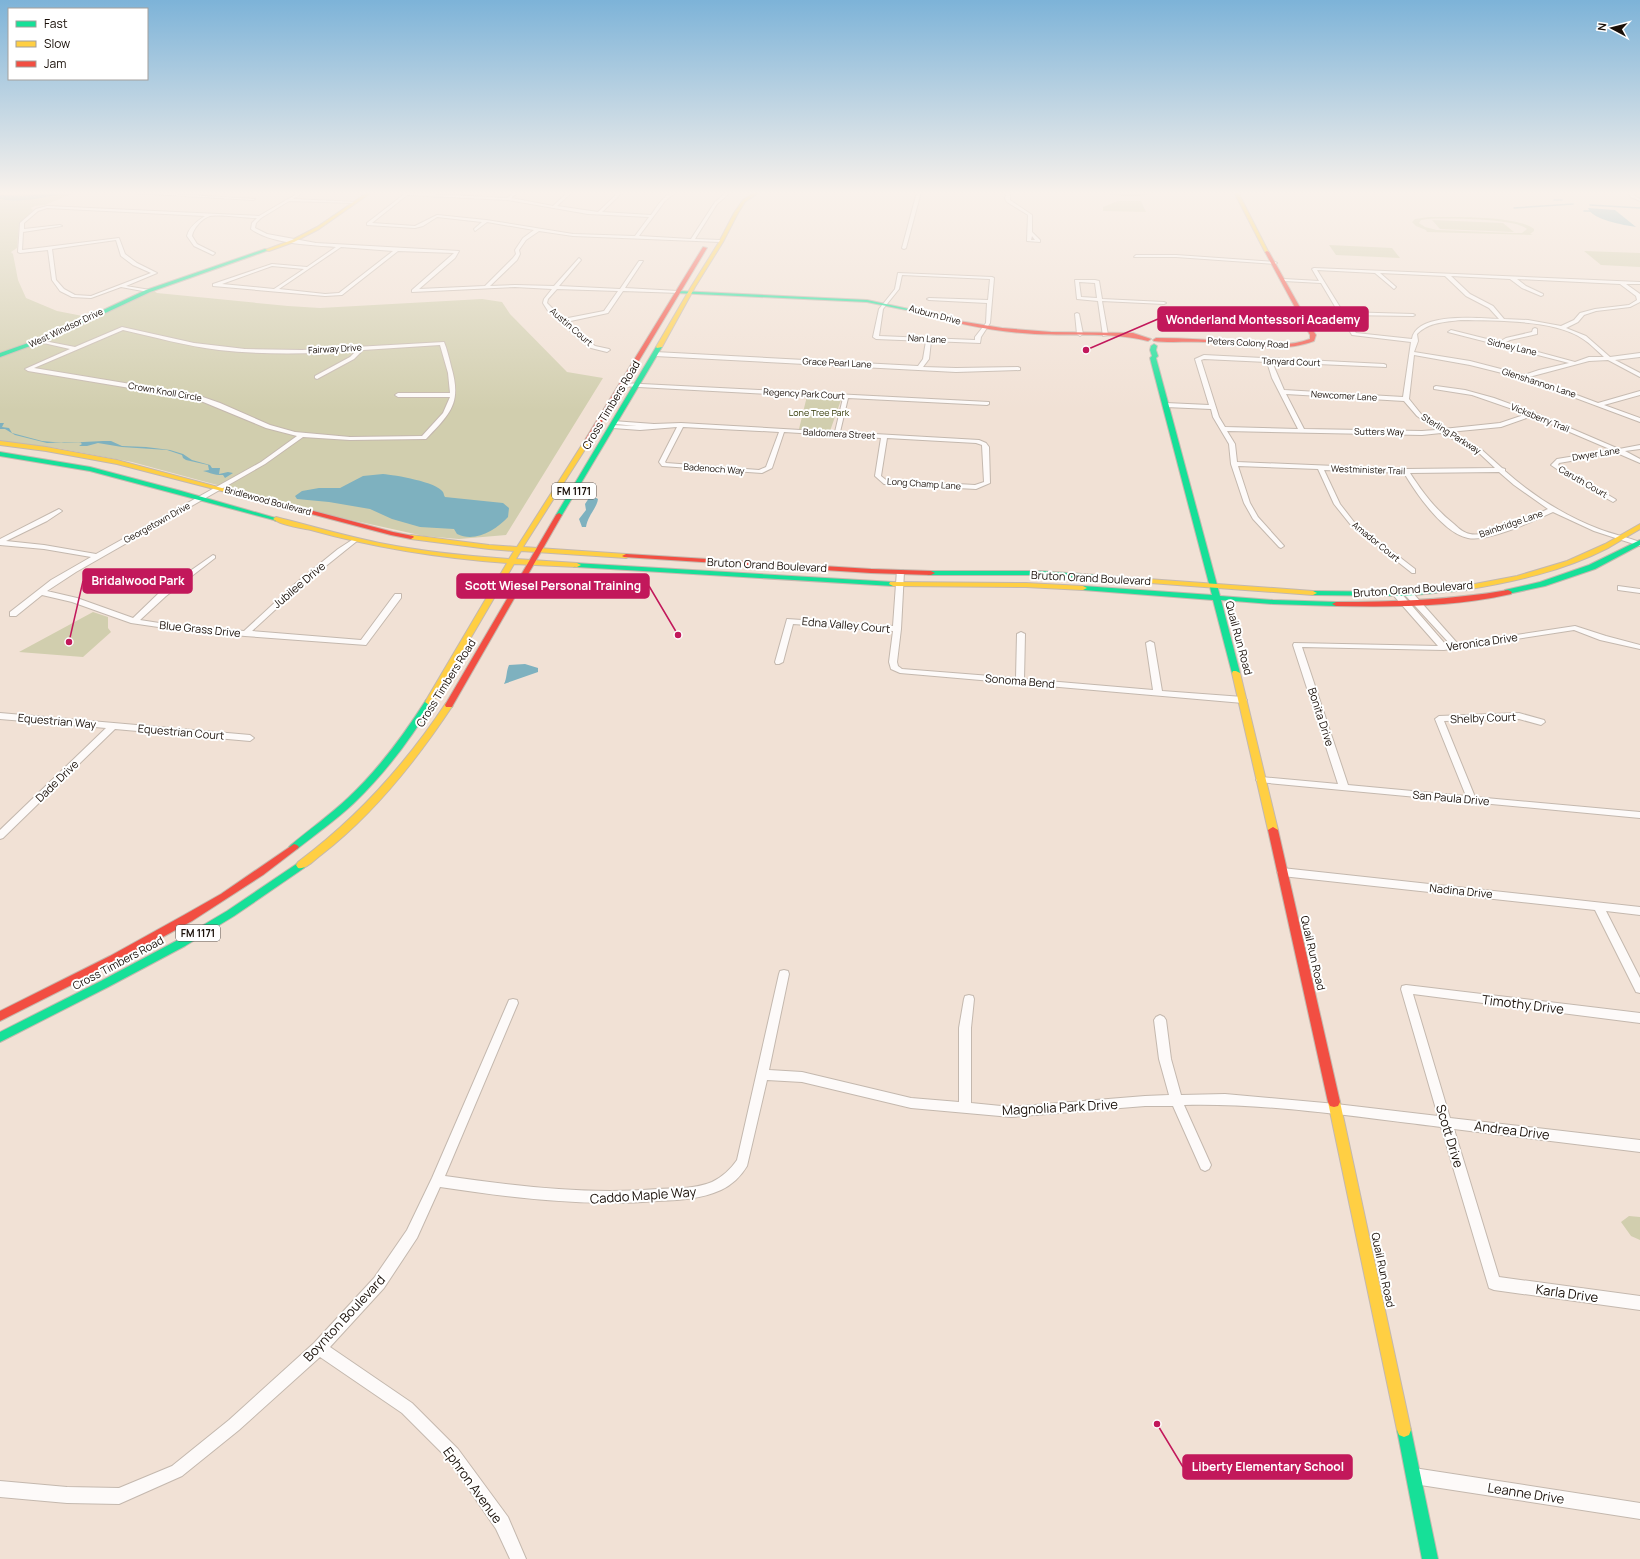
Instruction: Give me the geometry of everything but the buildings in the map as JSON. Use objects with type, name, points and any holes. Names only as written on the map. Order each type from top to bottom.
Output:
[{"type":"main road","name":"West Windsor Drive","points":[[0,356],[41,340],[148,291],[224,265]]},
{"type":"main road","name":"Cross Timbers Road","points":[[0,1016],[139,946],[188,919],[238,888],[276,861],[338,812],[371,778],[404,740],[424,710],[512,561],[622,385],[695,265]]},
{"type":"main road","name":"Cross Timbers Road","points":[[0,1037],[156,958],[258,897],[291,873],[352,822],[390,783],[423,742],[445,710],[530,563],[637,386],[706,265]]},
{"type":"main road","name":"Peters Colony Road","points":[[1151,342],[1184,340],[1285,346],[1300,345],[1310,341],[1313,338],[1310,329],[1275,265]]},
{"type":"main road","name":"Auburn Drive","points":[[678,292],[848,299],[885,303],[984,327],[1015,331],[1120,336],[1133,335],[1151,342]]},
{"type":"main road","name":"Quail Run Road","points":[[1151,342],[1153,358],[1243,700],[1336,1109],[1381,1317],[1430,1559]]},
{"type":"main road","name":"Bridlewood Boulevard","points":[[0,443],[46,448],[95,457],[219,488],[370,529],[410,537],[469,545],[538,550]]},
{"type":"main road","name":"Bridlewood Boulevard","points":[[0,454],[79,466],[355,540],[422,553],[530,563]]},
{"type":"main road","name":"Bruton Orand Boulevard","points":[[538,550],[900,572],[1040,572],[1321,594],[1397,594],[1475,587],[1519,578],[1565,565],[1595,553],[1640,526]]},
{"type":"main road","name":"Bruton Orand Boulevard","points":[[530,563],[900,584],[1044,586],[1341,605],[1416,603],[1491,595],[1549,582],[1594,567],[1639,543]]},
{"type":"main road","points":[[681,572],[686,559]]},
{"type":"main road","points":[[404,740],[423,742]]},
{"type":"street","points":[[52,265],[54,280],[66,293],[86,298],[155,273],[137,265]]},
{"type":"street","points":[[308,268],[272,265],[215,285],[324,295],[340,294],[378,265]]},
{"type":"street","points":[[274,291],[313,265]]},
{"type":"street","name":"Auburn Drive","points":[[444,265],[414,291],[487,286],[555,287],[621,290],[642,293],[678,292]]},
{"type":"street","points":[[487,286],[509,265]]},
{"type":"street","name":"Austin Court","points":[[575,265],[555,287],[546,299],[545,303],[587,344],[607,350]]},
{"type":"street","points":[[562,321],[606,312],[639,265]]},
{"type":"street","points":[[1415,341],[1354,334],[1314,269],[1640,283]]},
{"type":"street","points":[[1376,271],[1394,288]]},
{"type":"street","points":[[885,303],[897,289],[900,274],[992,278],[988,322],[984,327]]},
{"type":"street","points":[[1446,274],[1468,295],[1491,307],[1502,319]]},
{"type":"street","points":[[1511,277],[1524,287],[1541,295]]},
{"type":"street","points":[[1284,280],[1321,282]]},
{"type":"street","points":[[1105,335],[1101,301],[1097,282],[1077,281],[1079,298],[1101,301],[1164,303]]},
{"type":"street","points":[[1562,328],[1576,321],[1582,314],[1595,310],[1630,306],[1640,301],[1638,295],[1621,282]]},
{"type":"street","points":[[119,286],[148,291]]},
{"type":"street","points":[[929,299],[990,302]]},
{"type":"street","name":"Nan Lane","points":[[885,303],[881,309],[876,337],[978,342],[978,337],[984,327]]},
{"type":"street","points":[[1341,313],[1413,315]]},
{"type":"street","points":[[1077,314],[1080,334]]},
{"type":"street","points":[[1406,400],[1409,368],[1415,341],[1415,334],[1422,327],[1436,322],[1461,319],[1502,319],[1528,321],[1562,328],[1584,337],[1609,358],[1628,370],[1640,375]]},
{"type":"street","name":"Fairway Drive","points":[[122,328],[219,349],[259,351],[312,351],[442,343],[454,383],[454,395]]},
{"type":"street","name":"Crown Knoll Circle","points":[[122,328],[28,369],[197,397],[216,403],[276,429],[302,435],[327,437],[424,438],[447,412],[454,395]]},
{"type":"street","points":[[1500,343],[1508,339],[1535,333],[1535,329]]},
{"type":"street","name":"Sidney Lane","points":[[1451,332],[1463,336],[1500,343],[1574,363]]},
{"type":"street","points":[[920,367],[926,359],[929,339]]},
{"type":"street","points":[[41,340],[75,348]]},
{"type":"street","points":[[172,348],[184,342]]},
{"type":"street","points":[[317,377],[352,358],[362,348]]},
{"type":"street","points":[[250,358],[259,351]]},
{"type":"street","name":"Glenshannon Lane","points":[[1412,353],[1470,363],[1524,377],[1640,420]]},
{"type":"street","name":"Grace Pearl Lane","points":[[655,354],[975,370],[1018,369]]},
{"type":"street","points":[[1524,377],[1541,371],[1562,367],[1589,359],[1640,355]]},
{"type":"street","name":"Tanyard Court","points":[[1212,407],[1198,359],[1204,357],[1384,366]]},
{"type":"street","points":[[1269,361],[1282,392],[1302,431]]},
{"type":"street","name":"Regency Park Court","points":[[622,385],[987,403]]},
{"type":"street","name":"Vicksberry Trail","points":[[1436,388],[1454,388],[1483,396],[1533,414],[1640,461]]},
{"type":"street","name":"Newcomer Lane","points":[[1282,392],[1406,400]]},
{"type":"street","points":[[1600,404],[1640,394]]},
{"type":"street","points":[[398,395],[454,395]]},
{"type":"street","points":[[837,434],[846,396]]},
{"type":"street","name":"Sterling Parkway","points":[[1406,400],[1418,415],[1442,431],[1480,451],[1503,470],[1516,484],[1553,509],[1596,530],[1639,543]]},
{"type":"street","points":[[1166,405],[1212,407],[1232,444],[1234,464],[1247,503],[1254,518],[1281,546]]},
{"type":"street","name":"Sutters Way","points":[[1223,429],[1422,433],[1501,425],[1533,414]]},
{"type":"street","name":"Baldomera Street","points":[[614,424],[640,428],[681,425],[977,441],[984,444],[986,447],[987,483]]},
{"type":"street","name":"Badenoch Way","points":[[681,425],[662,462],[664,464],[670,466],[760,472],[769,468],[782,431]]},
{"type":"street","name":"Georgetown Drive","points":[[13,614],[40,592],[96,556],[268,460],[302,435]]},
{"type":"street","name":"Long Champ Lane","points":[[884,436],[878,476],[884,482],[976,487],[987,483]]},
{"type":"street","name":"Dwyer Lane","points":[[1554,465],[1557,461],[1640,447]]},
{"type":"street","name":"Westminister Trail","points":[[1234,464],[1322,469],[1406,471],[1503,470]]},
{"type":"street","name":"Caruth Court","points":[[1554,465],[1613,500]]},
{"type":"street","name":"Amador Court","points":[[1322,469],[1337,504],[1352,523],[1412,571]]},
{"type":"street","name":"Bainbridge Lane","points":[[1406,471],[1427,504],[1437,515],[1469,536],[1480,537],[1540,516],[1553,509]]},
{"type":"street","points":[[0,543],[19,531],[52,517],[59,511]]},
{"type":"street","name":"Jubilee Drive","points":[[245,634],[293,588],[355,540]]},
{"type":"street","points":[[0,543],[44,547],[96,556]]},
{"type":"street","points":[[134,620],[163,594],[213,557]]},
{"type":"street","name":"Sonoma Bend","points":[[900,572],[897,629],[893,664],[900,671],[1243,700]]},
{"type":"street","points":[[1621,588],[1640,591]]},
{"type":"street","name":"Blue Grass Drive","points":[[40,592],[74,600],[134,620],[190,630],[363,643],[398,596]]},
{"type":"street","points":[[1408,593],[1457,647]]},
{"type":"street","points":[[1397,594],[1444,648]]},
{"type":"street","name":"Edna Valley Court","points":[[779,662],[790,620],[897,629]]},
{"type":"street","name":"Veronica Drive","points":[[1297,645],[1444,648],[1575,628],[1603,638],[1640,647]]},
{"type":"street","points":[[1020,681],[1021,634]]},
{"type":"street","points":[[1150,643],[1158,693]]},
{"type":"street","name":"Bonita Drive","points":[[1297,645],[1344,788]]},
{"type":"street","name":"Equestrian Way","points":[[0,716],[113,726]]},
{"type":"street","name":"Shelby Court","points":[[1472,800],[1439,719],[1519,716],[1541,722]]},
{"type":"street","name":"Equestrian Court","points":[[113,726],[250,738]]},
{"type":"street","name":"Dade Drive","points":[[0,836],[113,726]]},
{"type":"street","name":"San Paula Drive","points":[[1261,780],[1640,815]]},
{"type":"street","name":"Nadina Drive","points":[[1282,872],[1640,911]]},
{"type":"street","points":[[1598,906],[1640,989]]},
{"type":"street","name":"Caddo Maple Way","points":[[437,1181],[542,1196],[590,1199],[642,1198],[700,1192],[713,1188],[738,1171],[744,1162],[784,974]]},
{"type":"street","name":"Timothy Drive","points":[[1406,989],[1640,1018]]},
{"type":"street","name":"Scott Drive","points":[[1406,989],[1494,1283]]},
{"type":"street","points":[[965,1108],[965,1028],[969,999]]},
{"type":"street","name":"Boynton Boulevard","points":[[0,1489],[67,1495],[119,1496],[177,1471],[234,1425],[319,1348],[379,1283],[412,1234],[437,1181],[513,1003]]},
{"type":"street","points":[[1160,1020],[1164,1059],[1176,1100],[1205,1165]]},
{"type":"street","name":"Magnolia Park Drive","points":[[762,1075],[802,1077],[911,1103],[1011,1112],[1145,1101],[1225,1099],[1336,1109]]},
{"type":"street","name":"Andrea Drive","points":[[1336,1109],[1640,1146]]},
{"type":"street","name":"Karla Drive","points":[[1494,1283],[1640,1303]]},
{"type":"street","name":"Ephron Avenue","points":[[319,1348],[406,1408],[453,1454],[502,1523],[518,1559]]},
{"type":"street","name":"Leanne Drive","points":[[1412,1476],[1640,1511]]},
{"type":"green space","points":[[0,265],[15,265],[18,280],[26,298],[57,311],[93,318],[154,291],[157,293],[320,308],[482,299],[502,302],[510,314],[567,372],[603,378],[506,535],[459,539],[424,536],[324,514],[132,462],[57,448],[0,442]]},
{"type":"green space","points":[[1601,265],[1640,265],[1640,267]]},
{"type":"green space","name":"Lone Tree Park","points":[[807,396],[839,398],[841,400],[830,431],[799,429]]},
{"type":"green space","points":[[93,612],[108,617],[108,628],[111,632],[83,657],[19,652]]},
{"type":"green space","points":[[1629,1216],[1640,1217],[1640,1240],[1631,1236],[1621,1222]]},
{"type":"water","points":[[0,423],[4,423],[2,427],[9,428],[12,433],[42,441],[60,443],[47,443],[15,435],[5,429],[0,429]]},
{"type":"water","points":[[111,441],[122,446],[170,450],[183,454],[192,460],[210,465],[212,468],[220,468],[219,474],[228,472],[233,473],[225,478],[223,475],[203,471],[209,470],[208,465],[186,460],[182,455],[167,450],[122,447],[98,443],[87,446],[79,446],[82,444],[80,442]]},
{"type":"water","points":[[383,474],[425,482],[439,488],[445,497],[503,503],[509,508],[508,517],[498,526],[485,534],[471,537],[457,534],[454,529],[420,527],[392,519],[370,509],[329,502],[297,499],[295,496],[302,491],[319,488],[340,488],[363,476]]},
{"type":"water","points":[[591,495],[598,499],[586,527],[582,527],[579,519],[586,510],[585,504]]},
{"type":"water","points":[[525,664],[538,668],[538,672],[504,684],[509,665]]},
{"type":"traffic: fast","points":[[0,355],[50,337],[148,291],[224,265]]},
{"type":"traffic: fast","points":[[678,292],[867,301],[916,311]]},
{"type":"traffic: fast","points":[[1154,346],[1153,350],[1155,356],[1153,358],[1169,414],[1236,673]]},
{"type":"traffic: fast","points":[[559,515],[659,347]]},
{"type":"traffic: fast","points":[[0,454],[90,469],[276,519]]},
{"type":"traffic: fast","points":[[1508,592],[1542,584],[1592,567],[1640,542]]},
{"type":"traffic: fast","points":[[577,565],[893,584]]},
{"type":"traffic: fast","points":[[931,573],[1040,573],[1096,577]]},
{"type":"traffic: fast","points":[[1083,588],[1273,602],[1336,604]]},
{"type":"traffic: fast","points":[[1313,593],[1404,594],[1464,588]]},
{"type":"traffic: fast","points":[[294,847],[337,813],[376,775],[410,732],[429,702]]},
{"type":"traffic: fast","points":[[0,1037],[182,943],[231,913],[301,865]]},
{"type":"traffic: fast","points":[[1404,1430],[1430,1559]]},
{"type":"traffic: slow","points":[[659,347],[707,265]]},
{"type":"traffic: slow","points":[[429,702],[523,542],[588,440]]},
{"type":"traffic: slow","points":[[0,443],[46,449],[117,462],[245,495]]},
{"type":"traffic: slow","points":[[276,519],[338,536],[400,549],[488,560],[577,565]]},
{"type":"traffic: slow","points":[[1464,588],[1500,582],[1552,568],[1608,546],[1640,526]]},
{"type":"traffic: slow","points":[[411,537],[489,547],[626,556]]},
{"type":"traffic: slow","points":[[1096,577],[1313,593]]},
{"type":"traffic: slow","points":[[893,584],[1026,585],[1083,588]]},
{"type":"traffic: slow","points":[[1236,673],[1273,830]]},
{"type":"traffic: slow","points":[[301,865],[344,831],[382,792],[418,750],[449,705]]},
{"type":"traffic: slow","points":[[1334,1102],[1404,1430]]},
{"type":"traffic: jam","points":[[588,440],[695,265]]},
{"type":"traffic: jam","points":[[1156,340],[1196,340],[1285,346],[1312,340],[1313,335],[1310,329],[1274,265]]},
{"type":"traffic: jam","points":[[916,311],[959,322],[1018,332],[1133,335],[1148,339]]},
{"type":"traffic: jam","points":[[245,495],[393,534],[411,537]]},
{"type":"traffic: jam","points":[[449,705],[559,515]]},
{"type":"traffic: jam","points":[[626,556],[871,571],[931,573]]},
{"type":"traffic: jam","points":[[1336,604],[1422,603],[1465,599],[1508,592]]},
{"type":"traffic: jam","points":[[1273,830],[1334,1102]]},
{"type":"traffic: jam","points":[[0,1016],[114,959],[188,918],[260,873],[294,847]]},
{"type":"place","name":"Wonderland Montessori Academy","points":[[1086,350]]},
{"type":"place","name":"Scott Wiesel Personal Training","points":[[678,635]]},
{"type":"place","name":"Bridalwood Park","points":[[69,642]]},
{"type":"place","name":"Liberty Elementary School","points":[[1157,1424]]}]
